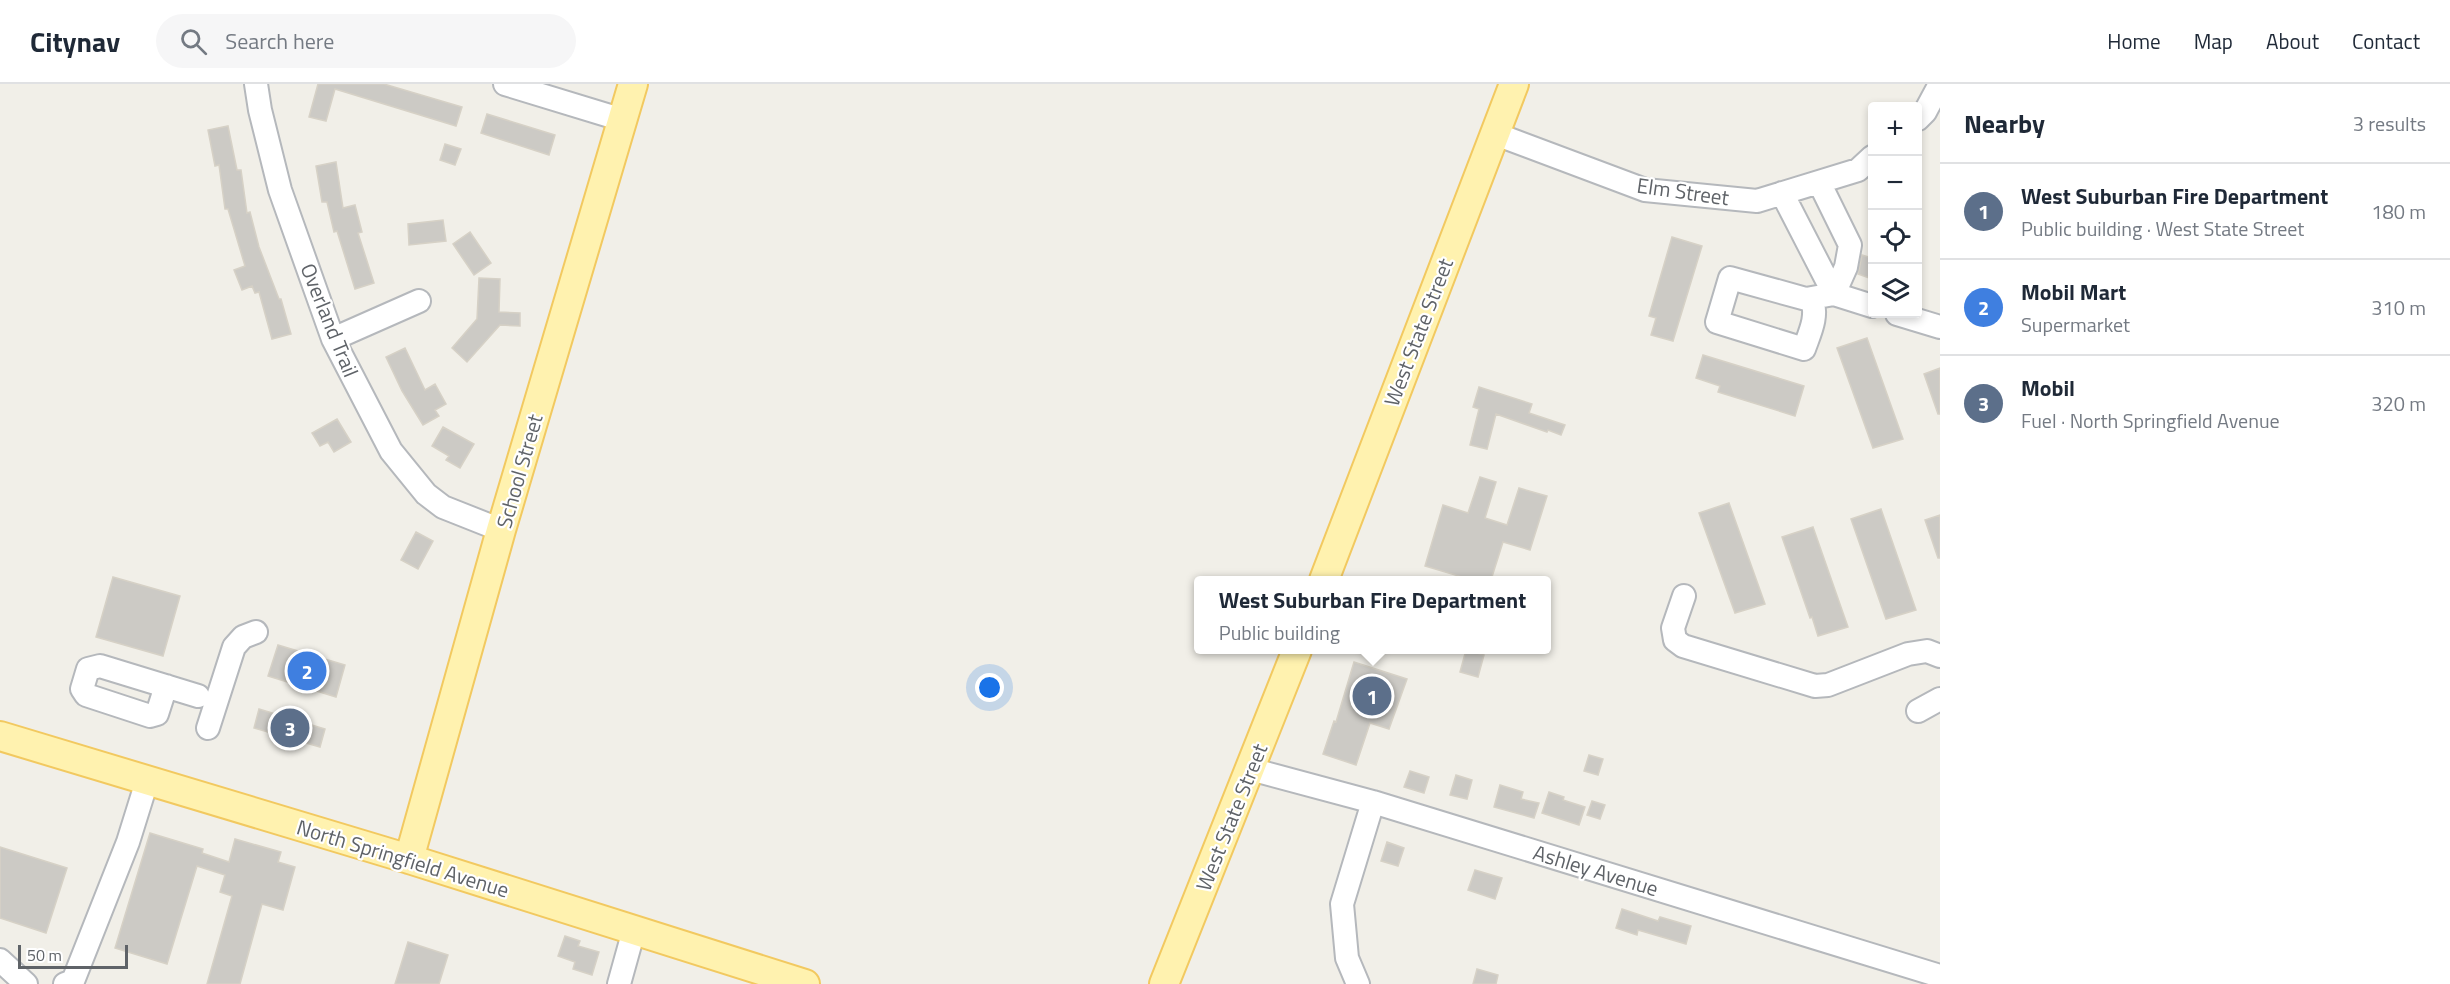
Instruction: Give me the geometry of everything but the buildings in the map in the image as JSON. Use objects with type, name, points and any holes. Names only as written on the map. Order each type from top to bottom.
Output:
[{"type":"main road","name":"School Street","points":[[409,859],[501,530],[633,84]]},
{"type":"main road","name":"West State Street","points":[[1328,576],[1493,133],[1514,84]]},
{"type":"main road","name":"West State Street","points":[[1164,981],[1295,654]]},
{"type":"main road","name":"North Springfield Avenue","points":[[0,736],[409,859],[805,984]]},
{"type":"street","name":"Overland Trail","points":[[256,84],[260,110],[280,190],[333,339],[391,451],[426,494],[443,507],[501,530]]},
{"type":"street","points":[[505,84],[623,120]]},
{"type":"street","points":[[1922,115],[1940,84]]},
{"type":"street","name":"Elm Street","points":[[1493,133],[1645,189],[1757,201],[1858,170],[1868,161]]},
{"type":"street","points":[[1819,182],[1850,245],[1846,267],[1823,296]]},
{"type":"street","points":[[1782,193],[1823,296]]},
{"type":"street","points":[[1823,296],[1868,305]]},
{"type":"street","points":[[333,339],[419,301]]},
{"type":"street","points":[[1910,318],[1940,327]]},
{"type":"street","points":[[1684,596],[1673,628],[1675,640],[1683,646],[1803,683],[1828,685],[1908,654],[1928,651],[1940,656]]},
{"type":"street","points":[[208,728],[237,642],[256,632]]},
{"type":"street","points":[[166,686],[198,696]]},
{"type":"street","points":[[1918,711],[1940,699]]},
{"type":"street","name":"Ashley Avenue","points":[[1250,769],[1373,802],[1940,976]]},
{"type":"street","points":[[73,983],[128,842],[147,781]]},
{"type":"street","points":[[1358,984],[1347,958],[1342,904],[1373,802]]},
{"type":"street","points":[[619,984],[634,930]]},
{"type":"street","points":[[0,960],[26,984]]},
{"type":"place","name":"Mobil Mart","points":[[307,671]]},
{"type":"place","name":"West Suburban Fire Department","points":[[1372,696]]},
{"type":"place","name":"Mobil","points":[[290,728]]}]
